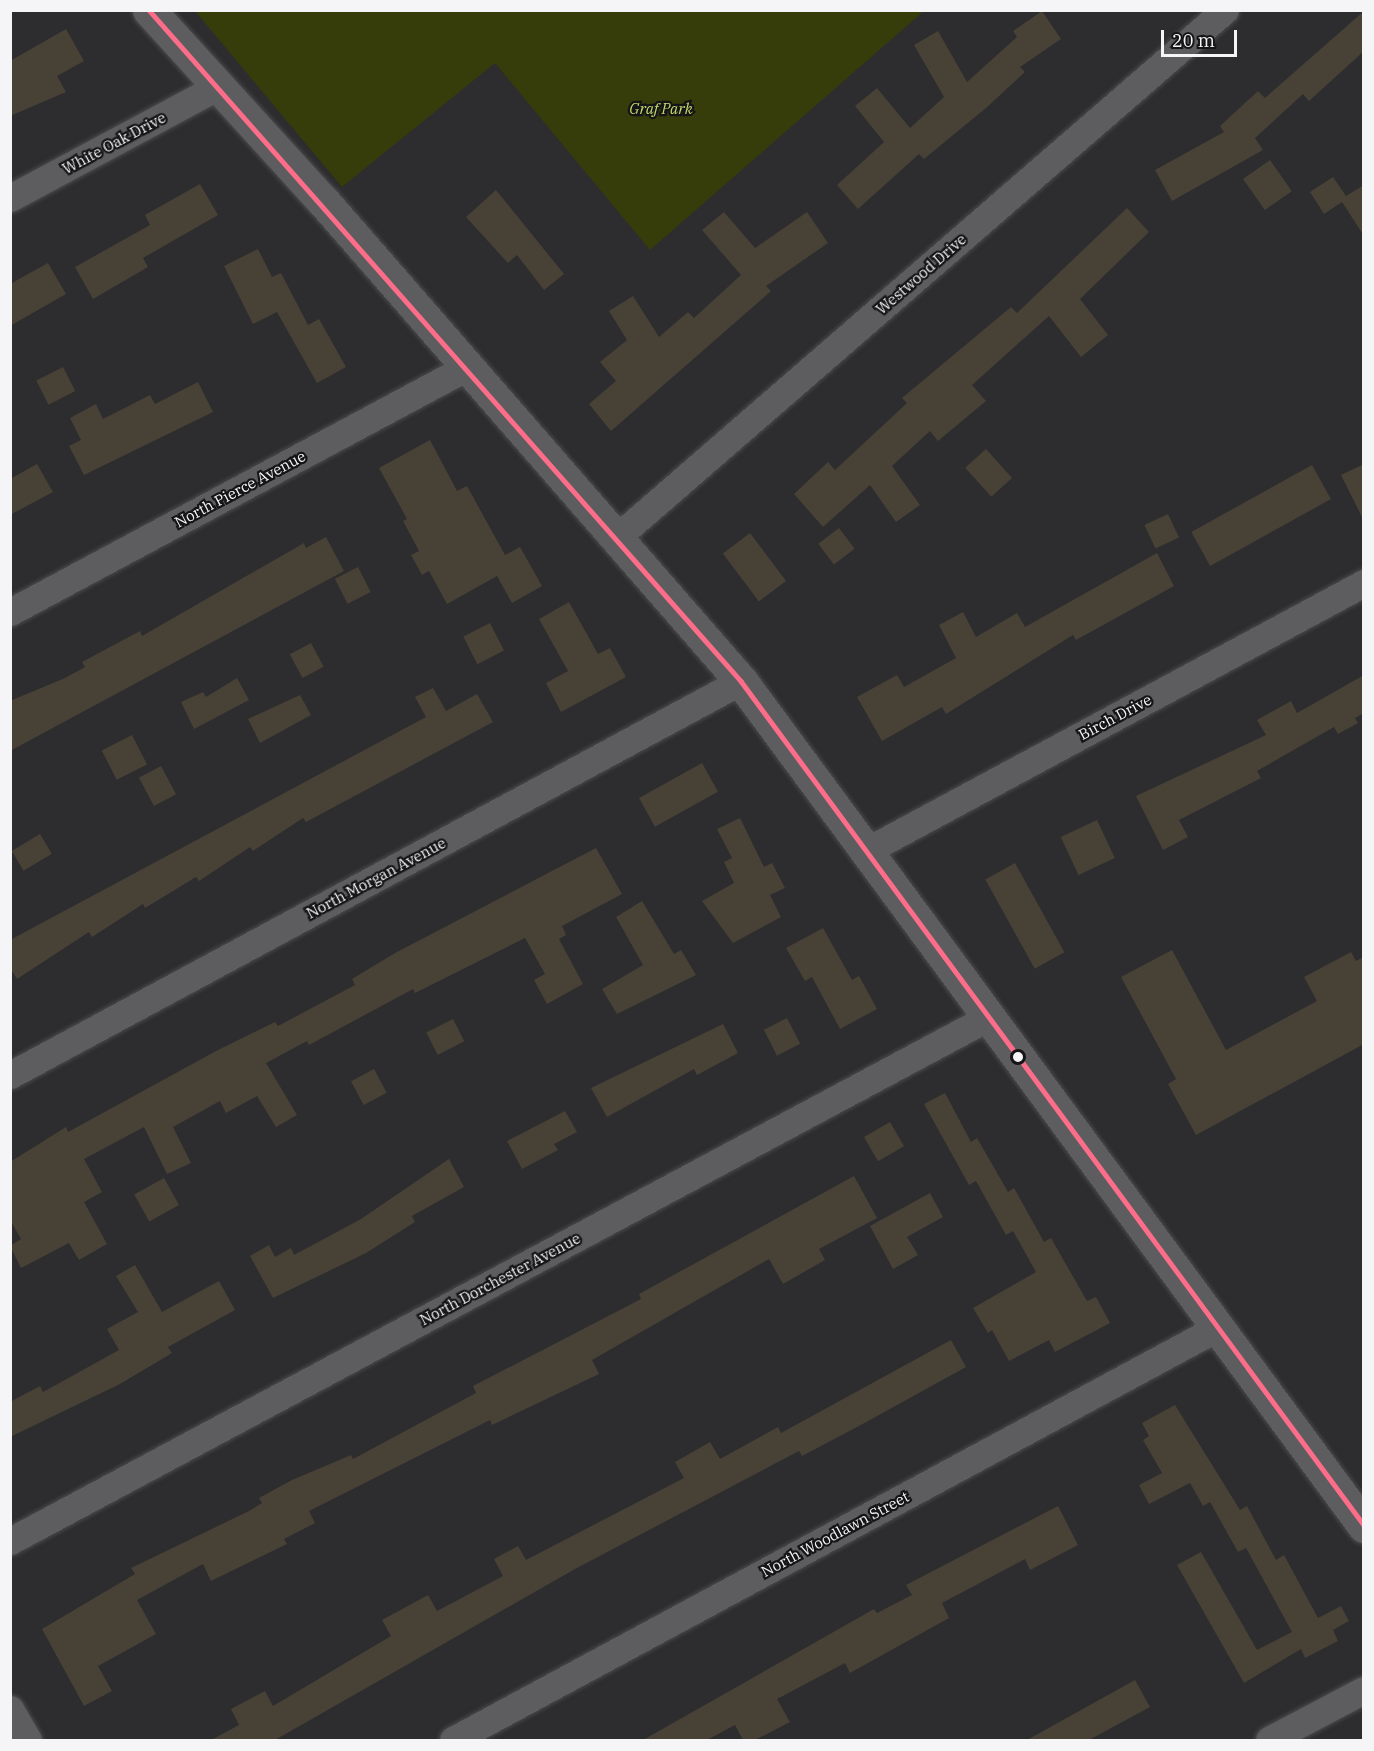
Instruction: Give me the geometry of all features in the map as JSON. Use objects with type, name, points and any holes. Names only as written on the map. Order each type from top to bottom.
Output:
[{"type":"street","points":[[148,10],[469,366],[741,681],[1364,1526]]},
{"type":"street","name":"Westwood Drive","points":[[616,538],[1225,10]]},
{"type":"street","name":"White Oak Drive","points":[[10,198],[217,87]]},
{"type":"street","name":"North Pierce Avenue","points":[[10,612],[469,366]]},
{"type":"street","name":"Birch Drive","points":[[866,851],[1364,583]]},
{"type":"street","name":"North Morgan Avenue","points":[[10,1075],[741,681]]},
{"type":"street","name":"North Dorchester Avenue","points":[[10,1541],[989,1017]]},
{"type":"street","name":"North Woodlawn Street","points":[[453,1740],[1217,1328]]},
{"type":"street","points":[[1269,1740],[1364,1690]]},
{"type":"street","points":[[10,1709],[28,1740]]},
{"type":"green space","name":"Graf Park","points":[[195,11],[924,11],[650,250],[495,63],[342,187]]},
{"type":"building","points":[[1042,11],[1061,39],[1020,67],[1025,72],[986,108],[924,159],[919,154],[858,209],[837,185],[884,142],[855,106],[877,88],[910,128],[944,97],[914,45],[938,31],[967,82],[1017,37],[1013,31]]},
{"type":"building","points":[[1364,11],[1364,51],[1309,101],[1303,94],[1255,138],[1263,150],[1172,201],[1155,170],[1224,132],[1220,126],[1258,91],[1265,98]]},
{"type":"building","points":[[66,29],[84,61],[57,76],[66,92],[10,116],[10,61]]},
{"type":"building","points":[[1270,160],[1292,191],[1265,210],[1243,179]]},
{"type":"building","points":[[1333,177],[1346,196],[1364,185],[1364,236],[1342,202],[1324,214],[1310,192]]},
{"type":"building","points":[[200,184],[218,215],[143,258],[148,267],[93,299],[75,267],[150,225],[145,215]]},
{"type":"building","points":[[496,190],[564,274],[544,290],[517,255],[508,263],[466,217]]},
{"type":"building","points":[[1127,208],[1149,232],[1080,299],[1108,335],[1081,357],[1049,316],[972,385],[986,401],[938,441],[930,431],[892,466],[920,505],[896,522],[870,485],[823,527],[794,494],[828,462],[835,470],[907,403],[902,398],[1011,307],[1017,313]]},
{"type":"building","points":[[724,212],[755,248],[807,212],[828,243],[766,286],[771,291],[611,431],[589,404],[616,381],[600,362],[627,340],[609,311],[633,296],[659,337],[688,312],[694,318],[741,275],[702,230]]},
{"type":"building","points":[[258,249],[272,277],[281,273],[308,325],[319,319],[346,367],[317,383],[277,312],[253,324],[224,266]]},
{"type":"building","points":[[48,263],[66,294],[10,326],[10,284]]},
{"type":"building","points":[[63,367],[75,391],[49,405],[36,381]]},
{"type":"building","points":[[198,382],[213,412],[84,475],[69,446],[81,440],[70,418],[96,404],[103,419],[150,395],[155,404]]},
{"type":"building","points":[[430,440],[457,491],[467,486],[505,555],[520,547],[542,586],[512,603],[497,576],[447,604],[429,571],[422,575],[411,555],[419,551],[403,521],[407,519],[379,468]]},
{"type":"building","points":[[986,449],[1012,478],[991,497],[965,468]]},
{"type":"building","points":[[37,464],[53,492],[10,515],[10,479]]},
{"type":"building","points":[[1364,464],[1364,521],[1341,475]]},
{"type":"building","points":[[1312,465],[1331,499],[1210,566],[1191,532]]},
{"type":"building","points":[[1168,514],[1179,538],[1155,549],[1144,525]]},
{"type":"building","points":[[839,528],[855,549],[834,564],[818,544]]},
{"type":"building","points":[[750,533],[786,581],[759,601],[723,553]]},
{"type":"building","points":[[326,537],[344,571],[10,751],[10,701],[65,678],[85,667],[82,662],[140,631],[142,636],[304,543],[306,548]]},
{"type":"building","points":[[1157,553],[1174,586],[1076,640],[1073,635],[946,714],[942,707],[882,741],[857,697],[897,675],[904,687],[956,658],[939,625],[963,612],[976,637],[1017,613],[1025,627]]},
{"type":"building","points":[[358,567],[371,592],[348,604],[335,579]]},
{"type":"building","points":[[569,602],[598,654],[610,648],[626,677],[561,712],[546,683],[568,671],[539,619]]},
{"type":"building","points":[[490,623],[504,651],[477,664],[463,637]]},
{"type":"building","points":[[311,643],[324,667],[302,678],[290,654]]},
{"type":"building","points":[[1364,675],[1364,713],[1355,718],[1358,723],[1338,734],[1334,727],[1257,771],[1261,778],[1179,820],[1188,837],[1163,850],[1136,796],[1266,735],[1257,720],[1291,701],[1297,713]]},
{"type":"building","points":[[237,678],[249,700],[194,729],[181,702],[203,692],[206,697]]},
{"type":"building","points":[[433,688],[446,711],[477,694],[493,722],[306,822],[303,818],[253,851],[250,847],[199,881],[196,877],[145,908],[143,904],[92,937],[89,932],[17,979],[10,968],[10,940],[426,717],[415,697]]},
{"type":"building","points":[[300,695],[311,715],[260,743],[248,719]]},
{"type":"building","points":[[132,735],[147,764],[117,780],[102,750]]},
{"type":"building","points":[[702,763],[718,792],[655,827],[639,798]]},
{"type":"building","points":[[161,766],[176,794],[154,806],[139,778]]},
{"type":"building","points":[[740,818],[764,867],[772,863],[785,888],[770,895],[781,917],[733,943],[702,901],[734,883],[724,862],[732,858],[717,829]]},
{"type":"building","points":[[1097,820],[1115,858],[1078,875],[1061,837]]},
{"type":"building","points":[[40,834],[52,854],[24,871],[12,851]]},
{"type":"building","points":[[596,848],[622,894],[562,926],[566,935],[559,939],[583,984],[547,1004],[534,980],[545,974],[525,938],[415,993],[413,989],[309,1045],[307,1041],[266,1063],[297,1115],[276,1127],[257,1096],[226,1113],[220,1101],[173,1127],[191,1163],[167,1174],[144,1127],[84,1159],[102,1192],[84,1202],[107,1244],[79,1260],[69,1243],[21,1268],[10,1246],[21,1239],[10,1220],[10,1162],[66,1127],[68,1132],[216,1051],[275,1022],[278,1026],[355,985],[352,979],[395,953]]},
{"type":"building","points":[[1015,863],[1064,952],[1035,969],[985,879]]},
{"type":"building","points":[[642,901],[674,954],[681,950],[696,975],[617,1014],[602,989],[643,965],[616,917]]},
{"type":"building","points":[[823,928],[852,980],[859,976],[877,1009],[840,1029],[812,977],[805,981],[786,948]]},
{"type":"building","points":[[1172,950],[1226,1050],[1317,1001],[1304,977],[1351,952],[1356,961],[1364,957],[1364,1044],[1196,1135],[1168,1084],[1176,1079],[1121,977]]},
{"type":"building","points":[[787,1018],[800,1044],[777,1056],[764,1030]]},
{"type":"building","points":[[453,1019],[464,1041],[438,1055],[426,1033]]},
{"type":"building","points":[[723,1024],[738,1053],[697,1075],[694,1069],[607,1117],[591,1088]]},
{"type":"building","points":[[374,1069],[387,1093],[364,1105],[351,1081]]},
{"type":"building","points":[[945,1093],[971,1142],[977,1138],[1008,1192],[1014,1188],[1044,1242],[1051,1238],[1087,1301],[1096,1297],[1110,1323],[1055,1352],[1049,1340],[1009,1361],[992,1330],[988,1333],[973,1308],[1036,1272],[1013,1231],[1006,1235],[976,1181],[969,1185],[924,1104]]},
{"type":"building","points":[[565,1111],[577,1132],[554,1144],[558,1150],[522,1169],[507,1141]]},
{"type":"building","points":[[890,1122],[904,1146],[878,1161],[864,1137]]},
{"type":"building","points":[[449,1159],[464,1187],[412,1216],[415,1222],[366,1253],[273,1298],[250,1256],[269,1245],[275,1257],[291,1248],[294,1255],[361,1219]]},
{"type":"building","points":[[854,1176],[877,1218],[819,1249],[825,1260],[783,1284],[769,1259],[592,1360],[599,1374],[492,1425],[490,1420],[309,1511],[315,1523],[284,1539],[287,1544],[211,1581],[203,1564],[137,1600],[156,1634],[98,1666],[112,1691],[84,1706],[42,1629],[135,1574],[131,1568],[249,1511],[262,1503],[259,1498],[292,1480],[351,1455],[353,1459],[476,1393],[473,1386],[641,1299],[639,1294]]},
{"type":"building","points":[[164,1178],[179,1205],[149,1222],[134,1194]]},
{"type":"building","points":[[930,1193],[943,1217],[907,1237],[918,1255],[893,1269],[870,1226]]},
{"type":"building","points":[[135,1265],[162,1312],[219,1281],[235,1310],[168,1347],[172,1353],[120,1384],[10,1437],[10,1402],[40,1386],[43,1392],[119,1350],[107,1329],[138,1312],[116,1276]]},
{"type":"building","points":[[951,1340],[966,1367],[859,1426],[802,1456],[799,1451],[575,1569],[275,1740],[211,1740],[239,1725],[231,1709],[265,1691],[273,1706],[391,1636],[382,1620],[428,1595],[437,1611],[503,1576],[494,1559],[518,1546],[526,1560],[684,1478],[675,1462],[710,1442],[720,1459],[778,1427],[781,1433]]},
{"type":"building","points":[[1175,1405],[1240,1510],[1247,1506],[1276,1560],[1284,1555],[1318,1618],[1341,1606],[1349,1621],[1333,1630],[1338,1641],[1305,1658],[1301,1649],[1244,1683],[1177,1565],[1201,1552],[1257,1650],[1292,1632],[1246,1548],[1238,1552],[1210,1502],[1203,1506],[1190,1483],[1149,1504],[1139,1485],[1162,1473],[1143,1440],[1149,1436],[1142,1423]]},
{"type":"building","points":[[1058,1506],[1078,1545],[1030,1570],[1025,1559],[942,1603],[949,1618],[850,1673],[845,1663],[777,1699],[790,1722],[755,1740],[743,1740],[735,1725],[707,1740],[643,1740],[874,1609],[877,1613],[912,1595],[906,1585]]},
{"type":"building","points":[[1135,1680],[1150,1707],[1089,1740],[1027,1740]]},
{"type":"transit line","points":[[149,10],[741,681],[1364,1525]]}]
